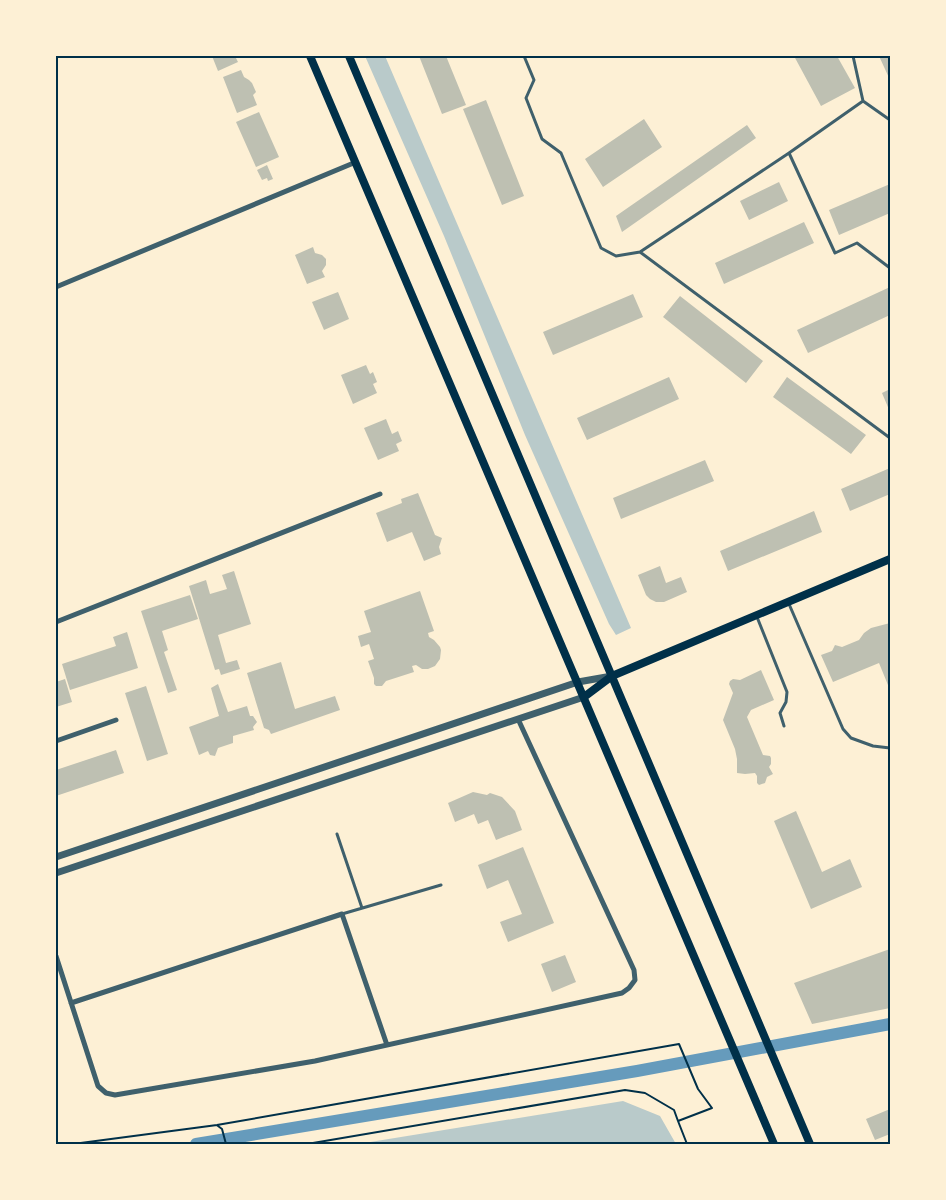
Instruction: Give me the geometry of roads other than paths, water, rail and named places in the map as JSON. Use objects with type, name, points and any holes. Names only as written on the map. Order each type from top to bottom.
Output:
[{"type":"main road","points":[[310,56],[774,1144]]},
{"type":"main road","points":[[349,56],[810,1144]]},
{"type":"main road","points":[[584,697],[612,676],[891,559]]},
{"type":"street","points":[[56,287],[356,162]]},
{"type":"street","points":[[56,622],[380,494]]},
{"type":"street","points":[[56,857],[578,682],[612,676]]},
{"type":"street","points":[[56,873],[584,697]]},
{"type":"street","points":[[56,956],[98,1086],[106,1093],[115,1095],[315,1061],[622,993],[635,980],[634,970],[518,719]]},
{"type":"street","points":[[56,741],[116,720]]},
{"type":"street","points":[[71,1003],[342,914],[387,1045]]},
{"type":"lane","points":[[524,56],[534,80],[526,98],[542,139],[561,153],[602,248],[616,256],[640,252],[863,101]]},
{"type":"lane","points":[[853,56],[863,101],[891,120]]},
{"type":"lane","points":[[789,153],[835,253],[857,243],[891,268]]},
{"type":"lane","points":[[640,252],[891,438]]},
{"type":"lane","points":[[789,602],[843,729],[851,738],[873,746],[891,748]]},
{"type":"lane","points":[[757,616],[787,692],[786,702],[780,713],[784,726]]},
{"type":"lane","points":[[337,834],[362,908]]},
{"type":"lane","points":[[342,914],[441,885]]},
{"type":"waterway","points":[[196,1144],[637,1071],[890,1024]]}]
